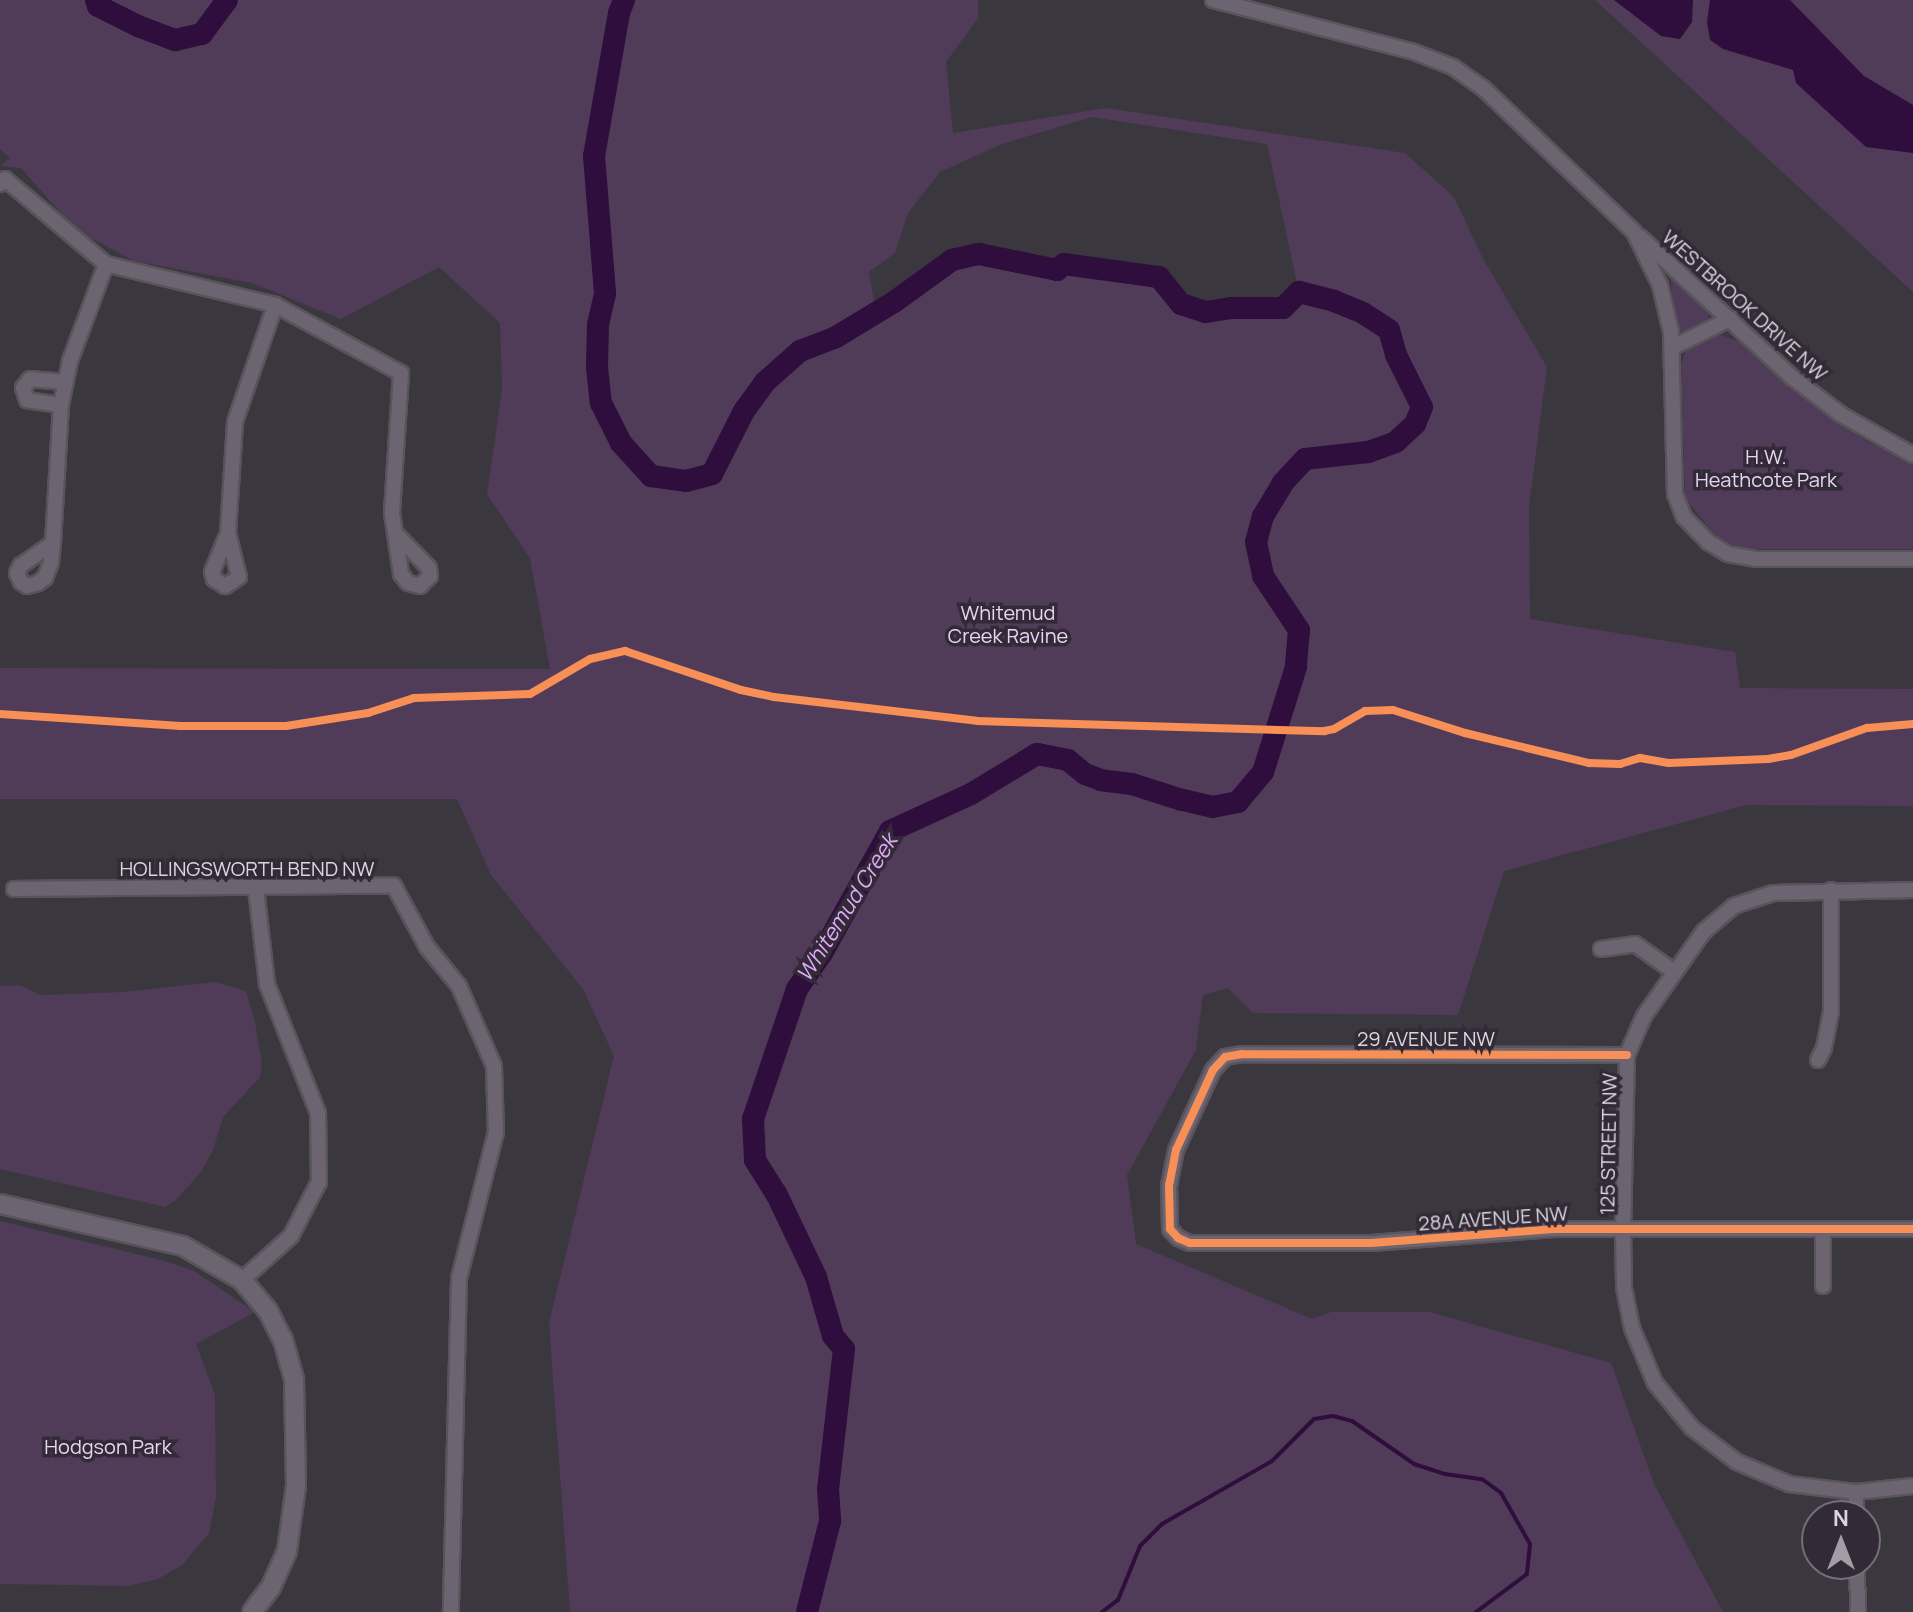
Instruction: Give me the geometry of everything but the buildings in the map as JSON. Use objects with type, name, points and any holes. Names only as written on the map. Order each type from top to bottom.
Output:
[{"type":"street","name":"WESTBROOK DRIVE NW","points":[[1213,0],[1414,52],[1453,67],[1483,88],[1634,232],[1817,397],[1913,455]]},
{"type":"street","points":[[0,184],[5,179],[106,264],[275,305],[401,373],[392,513],[395,533]]},
{"type":"street","name":"WESTBROOK DRIVE NW","points":[[1634,232],[1660,285],[1673,347],[1675,494],[1684,517],[1699,535],[1718,549],[1742,557],[1913,559]]},
{"type":"street","points":[[53,543],[65,382],[106,264]]},
{"type":"street","points":[[228,533],[235,422],[275,305]]},
{"type":"street","points":[[1673,347],[1730,319]]},
{"type":"street","points":[[61,405],[27,400],[23,388],[30,379],[65,382]]},
{"type":"street","name":"HOLLINGSWORTH BEND NW","points":[[14,889],[394,886],[427,947],[459,986],[494,1066],[496,1132],[459,1278],[451,1612]]},
{"type":"street","points":[[242,1280],[291,1236],[319,1182],[318,1113],[267,984],[256,889]]},
{"type":"street","points":[[1818,1060],[1824,1048],[1831,1012],[1831,890],[1913,890]]},
{"type":"street","name":"125 STREET NW","points":[[1831,890],[1773,893],[1734,906],[1704,931],[1673,971],[1637,1028],[1627,1055],[1624,1288],[1632,1328],[1655,1383],[1692,1428],[1723,1453],[1763,1475],[1809,1489],[1856,1492],[1913,1486]]},
{"type":"street","points":[[1601,949],[1635,944],[1673,971]]},
{"type":"street","name":"29 AVENUE NW","points":[[1174,1235],[1169,1219],[1172,1162],[1213,1070],[1225,1057],[1242,1054],[1627,1055]]},
{"type":"street","points":[[0,1204],[183,1246],[242,1280],[268,1311],[283,1340],[294,1379],[296,1486],[287,1551],[271,1587],[252,1612]]},
{"type":"street","name":"28A AVENUE NW","points":[[1174,1235],[1190,1243],[1371,1243],[1538,1229],[1913,1229]]},
{"type":"street","points":[[1823,1229],[1823,1286]]},
{"type":"street","points":[[1856,1492],[1856,1500]]},
{"type":"street","points":[[1857,1580],[1858,1612]]},
{"type":"green space","name":"Whitemud Creek Ravine","points":[[0,0],[978,0],[978,18],[946,62],[953,133],[1106,108],[1405,153],[1454,197],[1482,257],[1547,367],[1529,506],[1530,619],[1735,652],[1740,688],[1913,689],[1913,806],[1746,805],[1504,871],[1458,1015],[1253,1013],[1228,988],[1203,995],[1196,1050],[1127,1175],[1136,1244],[1312,1319],[1331,1312],[1429,1312],[1611,1363],[1654,1484],[1723,1612],[570,1612],[549,1323],[614,1056],[583,989],[491,875],[457,799],[0,799],[0,668],[550,669],[530,558],[487,494],[502,390],[500,323],[439,267],[341,319],[252,283],[134,261],[76,230],[21,168],[0,166],[10,158],[0,149]],"holes":[[[1092,117],[1267,144],[1299,292],[1283,308],[1231,308],[1206,312],[1181,304],[1159,277],[1064,264],[1057,270],[979,254],[952,260],[876,313],[869,272],[895,253],[908,213],[940,172],[1002,144]]]},
{"type":"green space","points":[[1595,0],[1913,0],[1913,292]]},
{"type":"green space","points":[[1670,277],[1709,313],[1708,319],[1682,332],[1677,330]]},
{"type":"green space","name":"H.W. Heathcote Park","points":[[1718,334],[1738,341],[1769,369],[1863,439],[1913,464],[1913,549],[1743,549],[1716,537],[1685,498],[1681,364],[1686,350],[1703,336]]},
{"type":"green space","points":[[215,982],[246,991],[262,1065],[260,1077],[223,1117],[213,1150],[201,1172],[176,1200],[165,1207],[0,1169],[0,986],[20,985],[40,995],[124,992]]},
{"type":"green space","name":"Hodgson Park","points":[[0,1221],[165,1261],[194,1271],[255,1312],[196,1344],[215,1395],[216,1497],[209,1533],[182,1565],[158,1579],[128,1586],[0,1584]]},
{"type":"shaded area","points":[[1614,0],[1693,0],[1692,22],[1680,39],[1661,36]]},
{"type":"shaded area","points":[[1710,0],[1790,0],[1864,76],[1913,105],[1913,153],[1866,147],[1796,83],[1793,70],[1723,49],[1710,40],[1707,22]]},
{"type":"waterway","name":"Whitemud Creek","points":[[96,0],[98,6],[175,40],[202,34],[227,0]]},
{"type":"waterway","name":"Whitemud Creek","points":[[624,0],[619,13],[594,156],[605,294],[598,325],[597,367],[601,403],[621,443],[651,476],[686,481],[712,474],[744,411],[765,382],[800,351],[836,337],[894,302],[952,260],[979,254],[1057,270],[1064,264],[1159,277],[1181,304],[1206,312],[1231,308],[1283,308],[1299,292],[1334,301],[1363,313],[1389,330],[1396,355],[1422,407],[1415,424],[1396,442],[1368,452],[1305,459],[1283,483],[1263,516],[1256,542],[1263,576],[1299,630],[1296,667],[1263,772],[1238,802],[1213,807],[1182,800],[1132,784],[1101,780],[1085,774],[1068,760],[1037,754],[971,794],[890,831],[822,953],[797,989],[753,1119],[755,1160],[776,1193],[816,1277],[833,1336],[844,1349],[828,1489],[830,1521],[807,1612]]},
{"type":"waterway","name":"Whitemud Creek","points":[[1102,1612],[1118,1600],[1140,1546],[1162,1524],[1272,1461],[1314,1419],[1333,1416],[1352,1421],[1414,1464],[1445,1474],[1482,1479],[1501,1493],[1530,1544],[1527,1574],[1476,1612]]},
{"type":"cycle path","points":[[0,714],[181,726],[286,726],[368,713],[414,698],[530,694],[590,659],[625,651],[741,690],[774,697],[977,721],[1324,731],[1334,729],[1365,711],[1393,710],[1465,733],[1589,763],[1620,764],[1640,758],[1669,763],[1768,759],[1791,755],[1867,728],[1913,724]]},
{"type":"cycle path","points":[[1627,1055],[1242,1054],[1225,1057],[1213,1070],[1176,1150],[1169,1185],[1170,1229],[1178,1238],[1190,1243],[1371,1243],[1553,1229],[1913,1229]]}]
